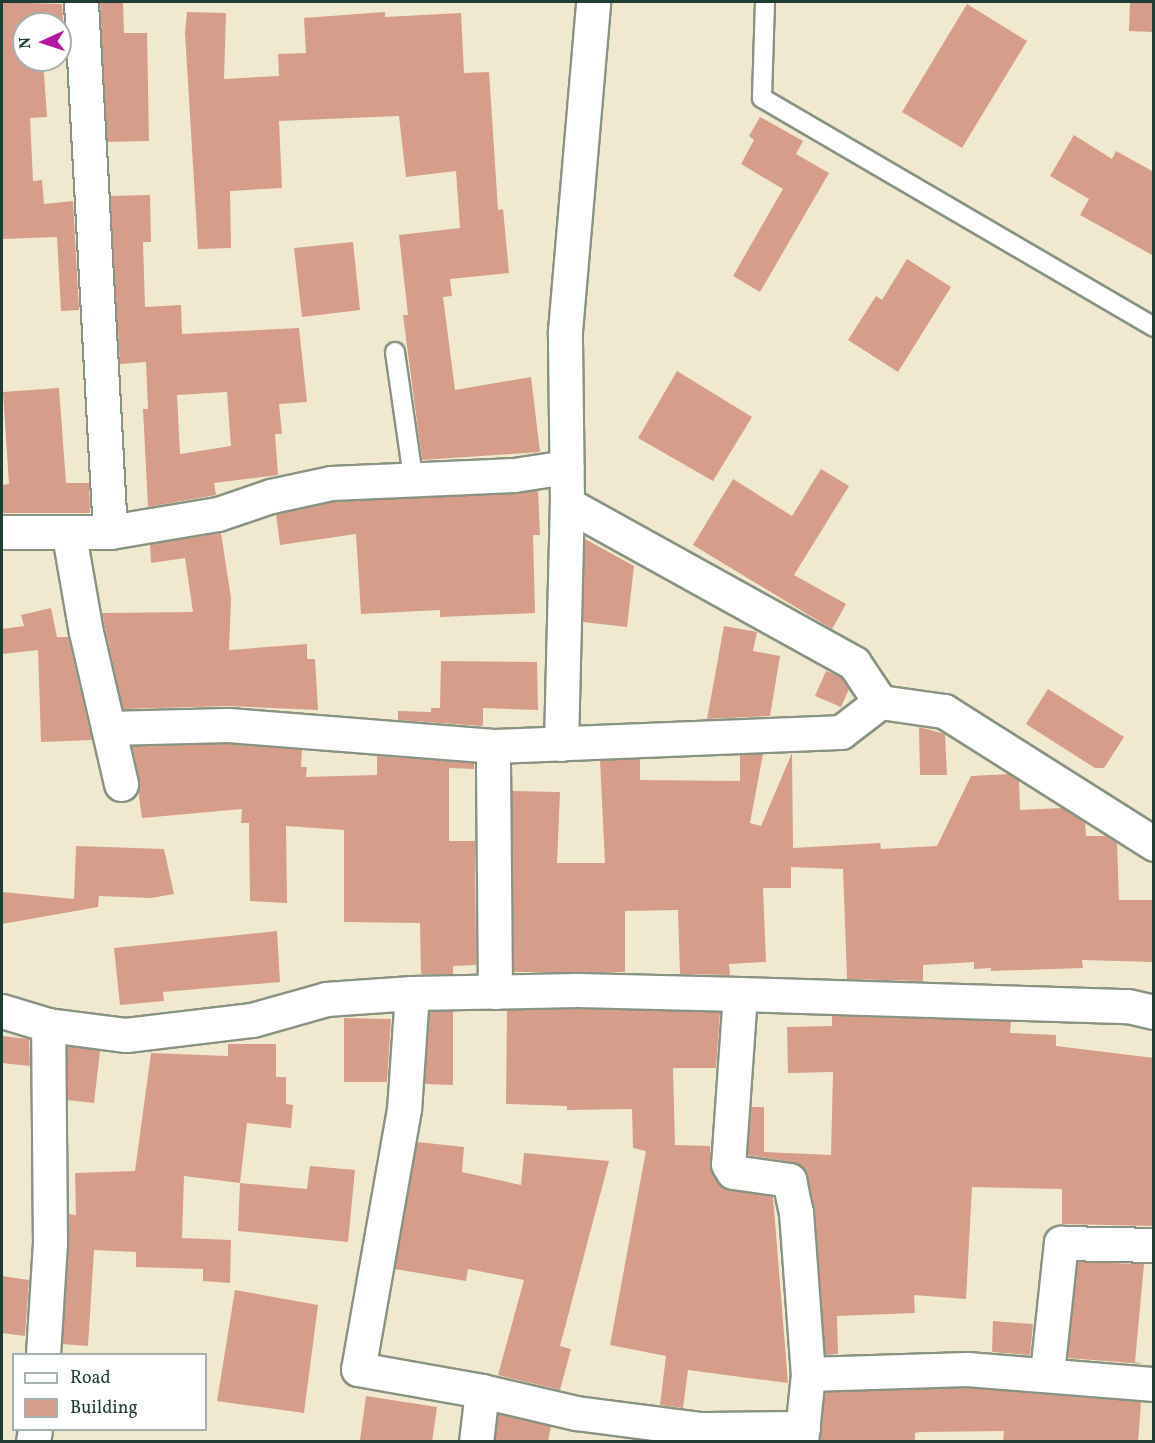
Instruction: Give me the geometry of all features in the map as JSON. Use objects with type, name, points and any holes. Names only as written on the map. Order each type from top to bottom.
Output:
[{"type":"street","points":[[81,2],[110,532]]},
{"type":"street","points":[[561,744],[567,504],[565,331],[593,2]]},
{"type":"street","points":[[2,532],[69,535],[110,532],[218,514],[271,496],[331,483],[413,477],[514,474],[566,467]]},
{"type":"street","points":[[567,504],[854,663],[880,702]]},
{"type":"street","points":[[69,535],[121,784]]},
{"type":"street","points":[[108,728],[228,725],[493,746],[561,744],[841,732],[880,702],[944,711],[1154,844]]},
{"type":"street","points":[[493,746],[495,992]]},
{"type":"street","points":[[2,1011],[48,1025],[126,1035],[199,1029],[252,1020],[326,999],[412,993],[577,990],[741,994],[1128,1006],[1154,1012]]},
{"type":"street","points":[[412,993],[404,1109],[358,1369],[482,1391],[576,1413],[700,1435],[802,1435],[808,1374],[796,1212],[789,1180],[733,1172],[728,1164],[741,994]]},
{"type":"street","points":[[43,1353],[50,1244],[48,1025]]},
{"type":"street","points":[[1047,1373],[1061,1244],[1154,1245]]},
{"type":"street","points":[[808,1374],[967,1369],[1047,1373],[1088,1381],[1154,1384]]},
{"type":"street","points":[[476,1442],[482,1391]]},
{"type":"lane","points":[[765,2],[762,98],[1154,327]]},
{"type":"lane","points":[[395,352],[413,477]]},
{"type":"building","points":[[2,2],[62,4],[63,12],[12,12],[12,72],[44,72],[47,117],[30,118],[33,181],[42,180],[44,204],[73,201],[79,310],[61,311],[57,237],[2,239]]},
{"type":"building","points":[[123,2],[124,33],[147,33],[149,141],[107,142],[100,3]]},
{"type":"building","points":[[1130,2],[1154,2],[1154,32],[1129,31]]},
{"type":"building","points":[[967,4],[1027,41],[962,148],[902,112]]},
{"type":"building","points":[[187,12],[226,13],[224,79],[279,76],[278,54],[306,53],[304,18],[385,12],[385,17],[461,13],[464,73],[489,72],[498,210],[503,209],[509,273],[450,279],[452,296],[443,297],[455,390],[531,377],[540,452],[422,460],[403,315],[408,315],[399,235],[460,228],[456,171],[406,177],[399,116],[279,121],[282,188],[230,191],[231,248],[198,249],[185,32]]},
{"type":"building","points":[[760,117],[803,141],[796,154],[829,173],[760,292],[733,276],[783,189],[741,164],[754,140],[749,136]]},
{"type":"building","points":[[1074,135],[1112,159],[1116,151],[1154,172],[1154,256],[1080,215],[1089,199],[1050,176]]},
{"type":"building","points":[[150,195],[151,242],[143,242],[145,307],[181,305],[182,334],[299,328],[307,402],[279,404],[282,434],[275,434],[278,475],[214,483],[216,495],[148,507],[143,409],[148,409],[146,362],[120,364],[110,196]],"holes":[[[227,392],[231,446],[180,454],[177,395]]]},
{"type":"building","points":[[353,242],[360,310],[302,317],[294,248]]},
{"type":"building","points":[[907,259],[951,287],[898,372],[848,340],[876,296],[882,300]]},
{"type":"building","points":[[677,371],[752,417],[713,481],[638,438]]},
{"type":"building","points":[[59,388],[66,483],[89,483],[90,513],[2,513],[2,485],[9,484],[3,392]]},
{"type":"building","points":[[821,469],[849,486],[794,575],[846,604],[832,629],[693,545],[733,479],[792,516]]},
{"type":"building","points":[[538,490],[540,535],[533,535],[535,613],[440,617],[440,610],[361,614],[356,534],[280,545],[276,514],[333,502]]},
{"type":"building","points":[[221,533],[231,598],[229,650],[307,644],[307,659],[315,659],[318,710],[228,706],[123,709],[102,613],[193,612],[185,558],[151,563],[150,544]]},
{"type":"building","points":[[585,539],[634,566],[627,627],[583,622]]},
{"type":"building","points":[[51,608],[57,637],[68,637],[92,740],[41,742],[38,650],[2,654],[2,629],[24,626],[21,615]]},
{"type":"building","points":[[724,626],[757,632],[753,651],[780,656],[770,716],[707,719]]},
{"type":"building","points":[[441,661],[537,662],[538,710],[483,708],[483,726],[398,720],[398,711],[431,712],[431,708],[440,708]]},
{"type":"building","points":[[826,671],[841,677],[849,689],[841,707],[815,696]]},
{"type":"building","points":[[1048,689],[1124,737],[1104,768],[1095,768],[1026,724]]},
{"type":"building","points":[[919,727],[945,734],[947,775],[920,775]]},
{"type":"building","points":[[227,744],[302,750],[301,767],[307,767],[306,777],[377,775],[377,756],[474,763],[474,769],[449,768],[449,841],[475,841],[476,965],[453,966],[453,974],[421,974],[420,923],[344,922],[344,830],[286,826],[287,903],[250,901],[249,823],[241,823],[242,809],[142,818],[132,746]]},
{"type":"building","points":[[792,753],[793,848],[880,843],[881,849],[937,846],[971,776],[1009,774],[1019,781],[1020,810],[1062,808],[1085,823],[1086,836],[1106,836],[1117,843],[1119,900],[1154,900],[1154,962],[1082,960],[1083,968],[991,971],[991,968],[974,969],[974,962],[923,965],[923,981],[847,979],[843,869],[791,867],[791,888],[763,888],[766,962],[729,964],[730,975],[680,974],[678,910],[625,911],[625,972],[514,972],[512,791],[560,792],[557,863],[605,863],[600,760],[640,759],[640,780],[740,781],[740,755],[763,754],[750,823],[761,826]]},
{"type":"building","points":[[76,846],[164,849],[174,894],[151,898],[99,896],[98,907],[2,924],[2,892],[74,899]]},
{"type":"building","points":[[277,931],[280,982],[163,992],[164,1001],[120,1005],[114,948]]},
{"type":"building","points":[[507,1010],[720,1012],[716,1068],[673,1068],[675,1145],[710,1146],[712,1173],[722,1187],[773,1197],[788,1383],[688,1370],[683,1408],[660,1405],[666,1356],[610,1345],[646,1151],[633,1148],[632,1109],[567,1110],[567,1106],[506,1104]]},
{"type":"building","points":[[430,1011],[453,1011],[453,1085],[424,1084]]},
{"type":"building","points":[[832,1016],[1011,1021],[1010,1033],[1056,1035],[1056,1046],[1154,1058],[1154,1226],[1062,1224],[1062,1189],[972,1187],[966,1299],[914,1295],[915,1313],[837,1316],[838,1354],[825,1355],[815,1210],[807,1175],[792,1162],[747,1155],[751,1107],[764,1107],[764,1152],[831,1155],[833,1072],[788,1073],[787,1027],[832,1026]]},
{"type":"building","points":[[344,1018],[391,1019],[387,1082],[344,1082]]},
{"type":"building","points":[[2,1036],[29,1039],[30,1066],[2,1063]]},
{"type":"building","points":[[228,1044],[276,1044],[276,1077],[286,1077],[286,1104],[293,1105],[291,1128],[247,1123],[240,1183],[184,1176],[182,1238],[231,1240],[230,1283],[203,1281],[203,1269],[136,1267],[136,1252],[94,1250],[88,1346],[62,1344],[68,1214],[76,1215],[75,1173],[135,1171],[151,1053],[228,1056]]},
{"type":"building","points":[[67,1046],[100,1051],[94,1103],[67,1100]]},
{"type":"building","points":[[417,1142],[464,1147],[462,1172],[521,1185],[524,1153],[609,1161],[560,1346],[571,1349],[560,1390],[498,1375],[524,1280],[468,1269],[466,1281],[395,1269]]},
{"type":"building","points":[[310,1166],[355,1170],[348,1242],[238,1231],[240,1183],[307,1189]]},
{"type":"building","points":[[1078,1262],[1144,1264],[1135,1362],[1144,1364],[1067,1358]]},
{"type":"building","points":[[2,1276],[29,1280],[25,1336],[2,1333]]},
{"type":"building","points":[[235,1290],[318,1305],[304,1413],[217,1401]]},
{"type":"building","points":[[993,1321],[1033,1324],[1030,1355],[992,1352]]},
{"type":"building","points":[[967,1388],[1141,1402],[1138,1442],[1003,1442],[1004,1431],[920,1432],[915,1433],[915,1442],[820,1442],[825,1392]]},
{"type":"building","points":[[366,1396],[437,1407],[432,1442],[360,1440]]},
{"type":"building","points":[[498,1414],[551,1426],[548,1442],[495,1442]]}]
